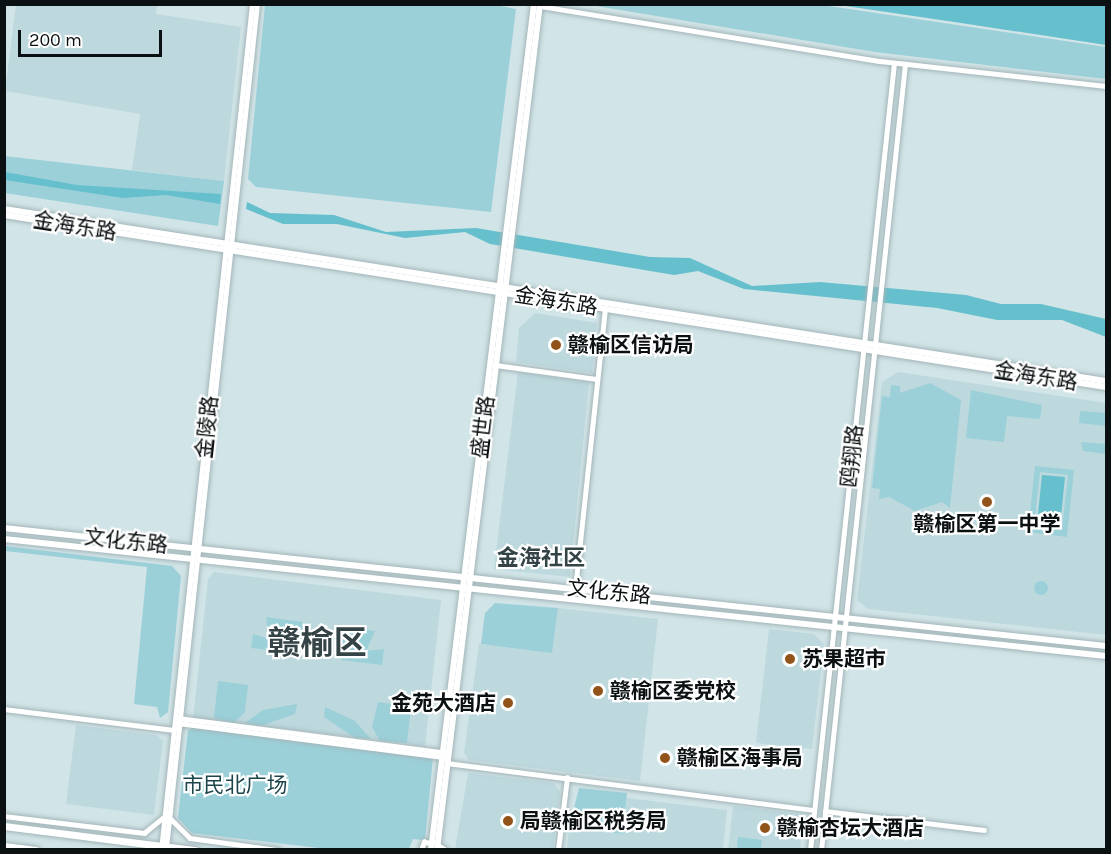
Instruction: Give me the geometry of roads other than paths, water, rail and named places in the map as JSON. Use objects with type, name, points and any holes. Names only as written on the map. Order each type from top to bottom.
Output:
[{"type":"main road","name":"盛世路","points":[[468,577],[538,5]]},
{"type":"main road","name":"金海东路","points":[[4,209],[1107,387]]},
{"type":"main road","name":"金海东路","points":[[4,215],[229,247]]},
{"type":"main road","name":"金海东路","points":[[503,290],[605,309],[864,346]]},
{"type":"main road","name":"盛世路","points":[[435,847],[496,365],[503,290]]},
{"type":"main road","name":"金海东路","points":[[874,348],[1107,381]]},
{"type":"main road","name":"文化东路","points":[[4,528],[1107,646]]},
{"type":"main road","name":"文化东路","points":[[4,539],[1107,656]]},
{"type":"main road","points":[[4,826],[164,848],[195,849]]},
{"type":"main road","points":[[4,846],[36,849]]},
{"type":"street","name":"金陵路","points":[[229,247],[252,4]]},
{"type":"street","name":"金陵路","points":[[167,817],[257,4]]},
{"type":"street","points":[[538,5],[894,63],[1107,86]]},
{"type":"street","name":"鸥翔路","points":[[810,849],[894,63]]},
{"type":"street","name":"鸥翔路","points":[[821,849],[904,64]]},
{"type":"street","points":[[575,589],[605,309]]},
{"type":"street","points":[[496,365],[597,380]]},
{"type":"street","points":[[4,710],[174,730]]},
{"type":"street","name":"金陵路","points":[[164,848],[174,730],[178,720]]},
{"type":"street","points":[[178,720],[446,756],[567,778],[814,810]]},
{"type":"street","points":[[558,849],[567,778]]},
{"type":"street","points":[[825,812],[984,830]]},
{"type":"street","points":[[4,816],[144,832],[167,817],[190,838],[278,849]]},
{"type":"street","points":[[421,849],[424,842],[446,849]]},
{"type":"place","name":"赣榆区信访局","points":[[556,345]]},
{"type":"place","name":"赣榆区第一中学","points":[[987,502]]},
{"type":"place","name":"苏果超市","points":[[790,659]]},
{"type":"place","name":"赣榆区委党校","points":[[598,691]]},
{"type":"place","name":"金苑大酒店","points":[[508,703]]},
{"type":"place","name":"赣榆区海事局","points":[[665,758]]},
{"type":"place","name":"局赣榆区税务局","points":[[508,821]]},
{"type":"place","name":"赣榆杏坛大酒店","points":[[765,828]]},
{"type":"district","name":"金海社区","points":[[541,559]]},
{"type":"district","name":"赣榆区","points":[[317,644]]},
{"type":"park label","name":"市民北广场","points":[[235,785]]}]
